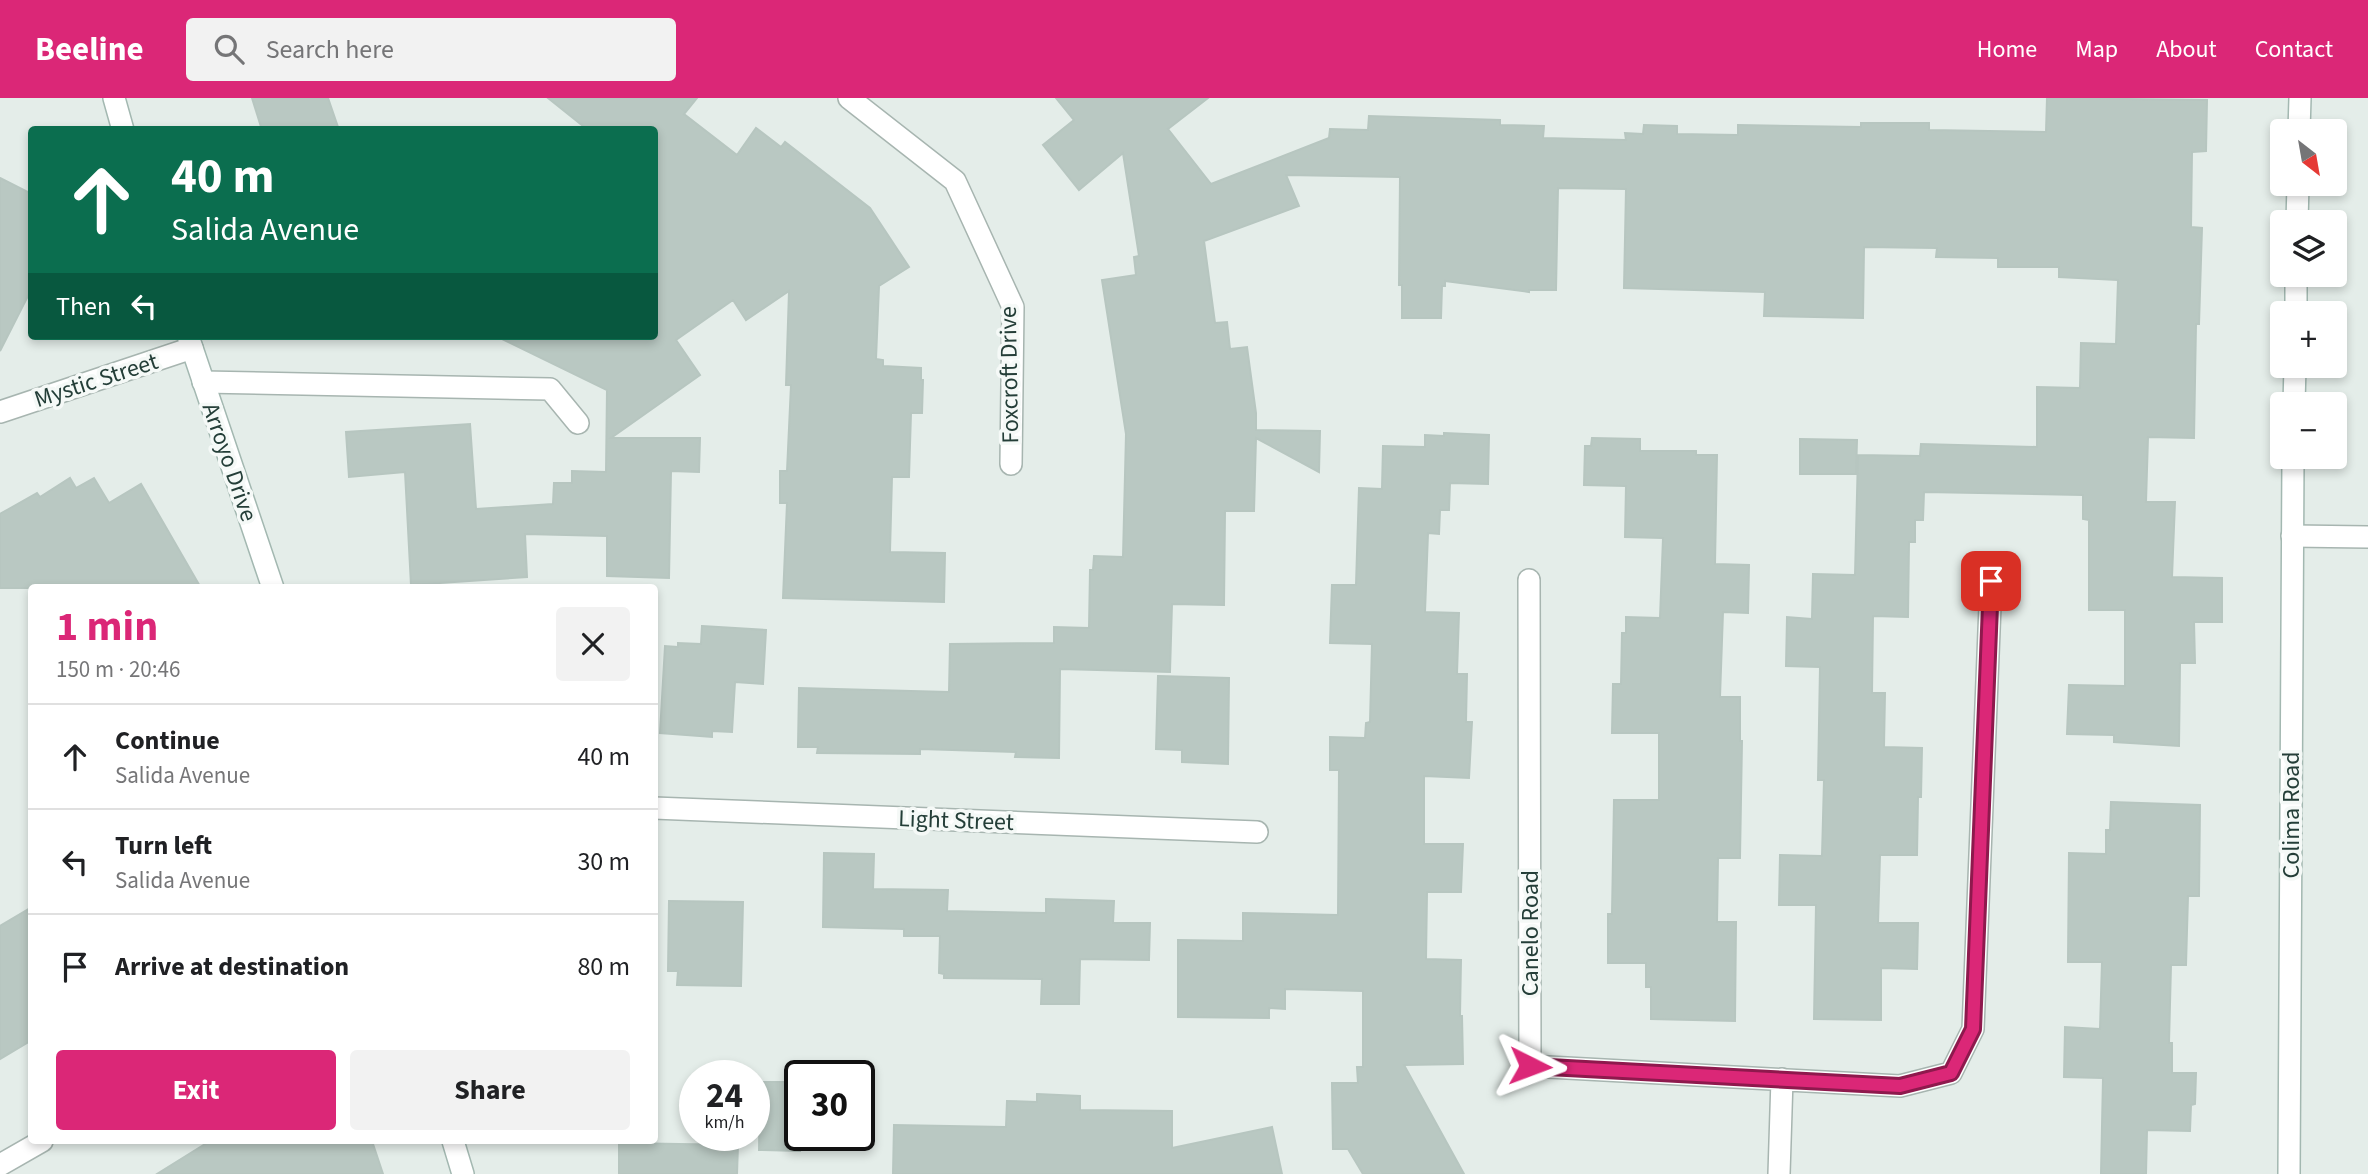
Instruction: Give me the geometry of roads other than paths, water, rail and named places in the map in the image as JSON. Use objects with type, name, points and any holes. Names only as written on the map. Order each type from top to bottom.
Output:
[{"type":"street","points":[[114,98],[123,126]]},
{"type":"street","name":"Foxcroft Drive","points":[[849,98],[955,181],[1013,307],[1011,464]]},
{"type":"street","points":[[2299,119],[2300,98]]},
{"type":"street","name":"Arroyo Drive","points":[[190,342],[272,584]]},
{"type":"street","name":"Mystic Street","points":[[0,412],[190,342]]},
{"type":"street","points":[[203,382],[550,388],[578,423]]},
{"type":"street","name":"Colima Road","points":[[2289,1174],[2293,469]]},
{"type":"street","points":[[2292,536],[2368,537]]},
{"type":"street","name":"Canelo Road","points":[[1530,580],[1530,1066],[1782,1079]]},
{"type":"street","points":[[1780,1174],[1782,1079],[1900,1086],[1951,1073],[1973,1029],[1991,581]]},
{"type":"street","name":"Light Street","points":[[658,808],[1257,832]]},
{"type":"street","points":[[0,1166],[37,1144]]},
{"type":"street","points":[[454,1144],[463,1174]]}]
